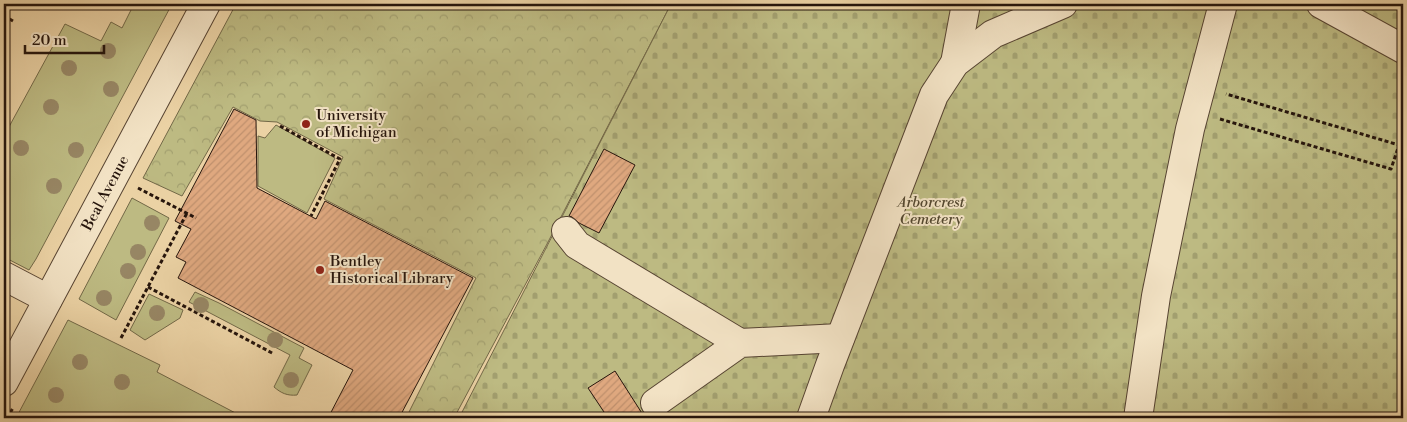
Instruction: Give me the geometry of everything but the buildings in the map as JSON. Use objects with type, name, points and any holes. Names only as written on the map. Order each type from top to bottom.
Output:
[{"type":"street","name":"Beal Avenue","points":[[4,382],[206,4]]},
{"type":"street","points":[[955,63],[966,4]]},
{"type":"street","points":[[812,418],[840,338],[934,95],[955,63],[993,34],[1063,4]]},
{"type":"street","points":[[1138,418],[1156,296],[1190,129],[1223,4]]},
{"type":"street","points":[[1320,4],[1403,49]]},
{"type":"street","points":[[566,231],[578,244],[740,343]]},
{"type":"street","points":[[4,276],[48,299]]},
{"type":"street","points":[[655,403],[740,343],[840,338]]},
{"type":"path","points":[[4,11],[7,4]]},
{"type":"path","points":[[4,16],[13,21]]},
{"type":"path","points":[[1198,99],[1398,145],[1391,169],[1198,99]]},
{"type":"path","points":[[280,126],[340,159],[311,216]]},
{"type":"path","points":[[133,185],[196,218]]},
{"type":"path","points":[[121,338],[186,213]]},
{"type":"path","points":[[148,287],[274,354]]},
{"type":"green space","points":[[134,4],[172,4],[29,270],[4,257],[4,136],[65,24],[101,41],[111,22],[122,28]]},
{"type":"green space","points":[[236,4],[671,4],[547,244],[454,418],[406,418],[476,278],[324,199],[343,157],[277,122],[260,121],[233,107],[182,196],[143,178]]},
{"type":"green space","name":"Arborcrest Cemetery","points":[[671,4],[1403,4],[1403,418],[459,418]]},
{"type":"green space","points":[[276,125],[335,158],[307,213],[258,186],[258,136],[265,138]]},
{"type":"green space","points":[[132,198],[169,218],[116,320],[79,299]]},
{"type":"green space","points":[[195,292],[304,348],[299,358],[312,365],[297,395],[284,394],[274,387],[290,355],[189,302]]},
{"type":"green space","points":[[149,294],[183,310],[180,318],[145,340],[130,330]]},
{"type":"green space","points":[[68,320],[160,365],[157,372],[245,418],[16,418]]},
{"type":"place","name":"University of Michigan","points":[[306,124]]},
{"type":"place","name":"Bentley Historical Library","points":[[320,270]]}]
